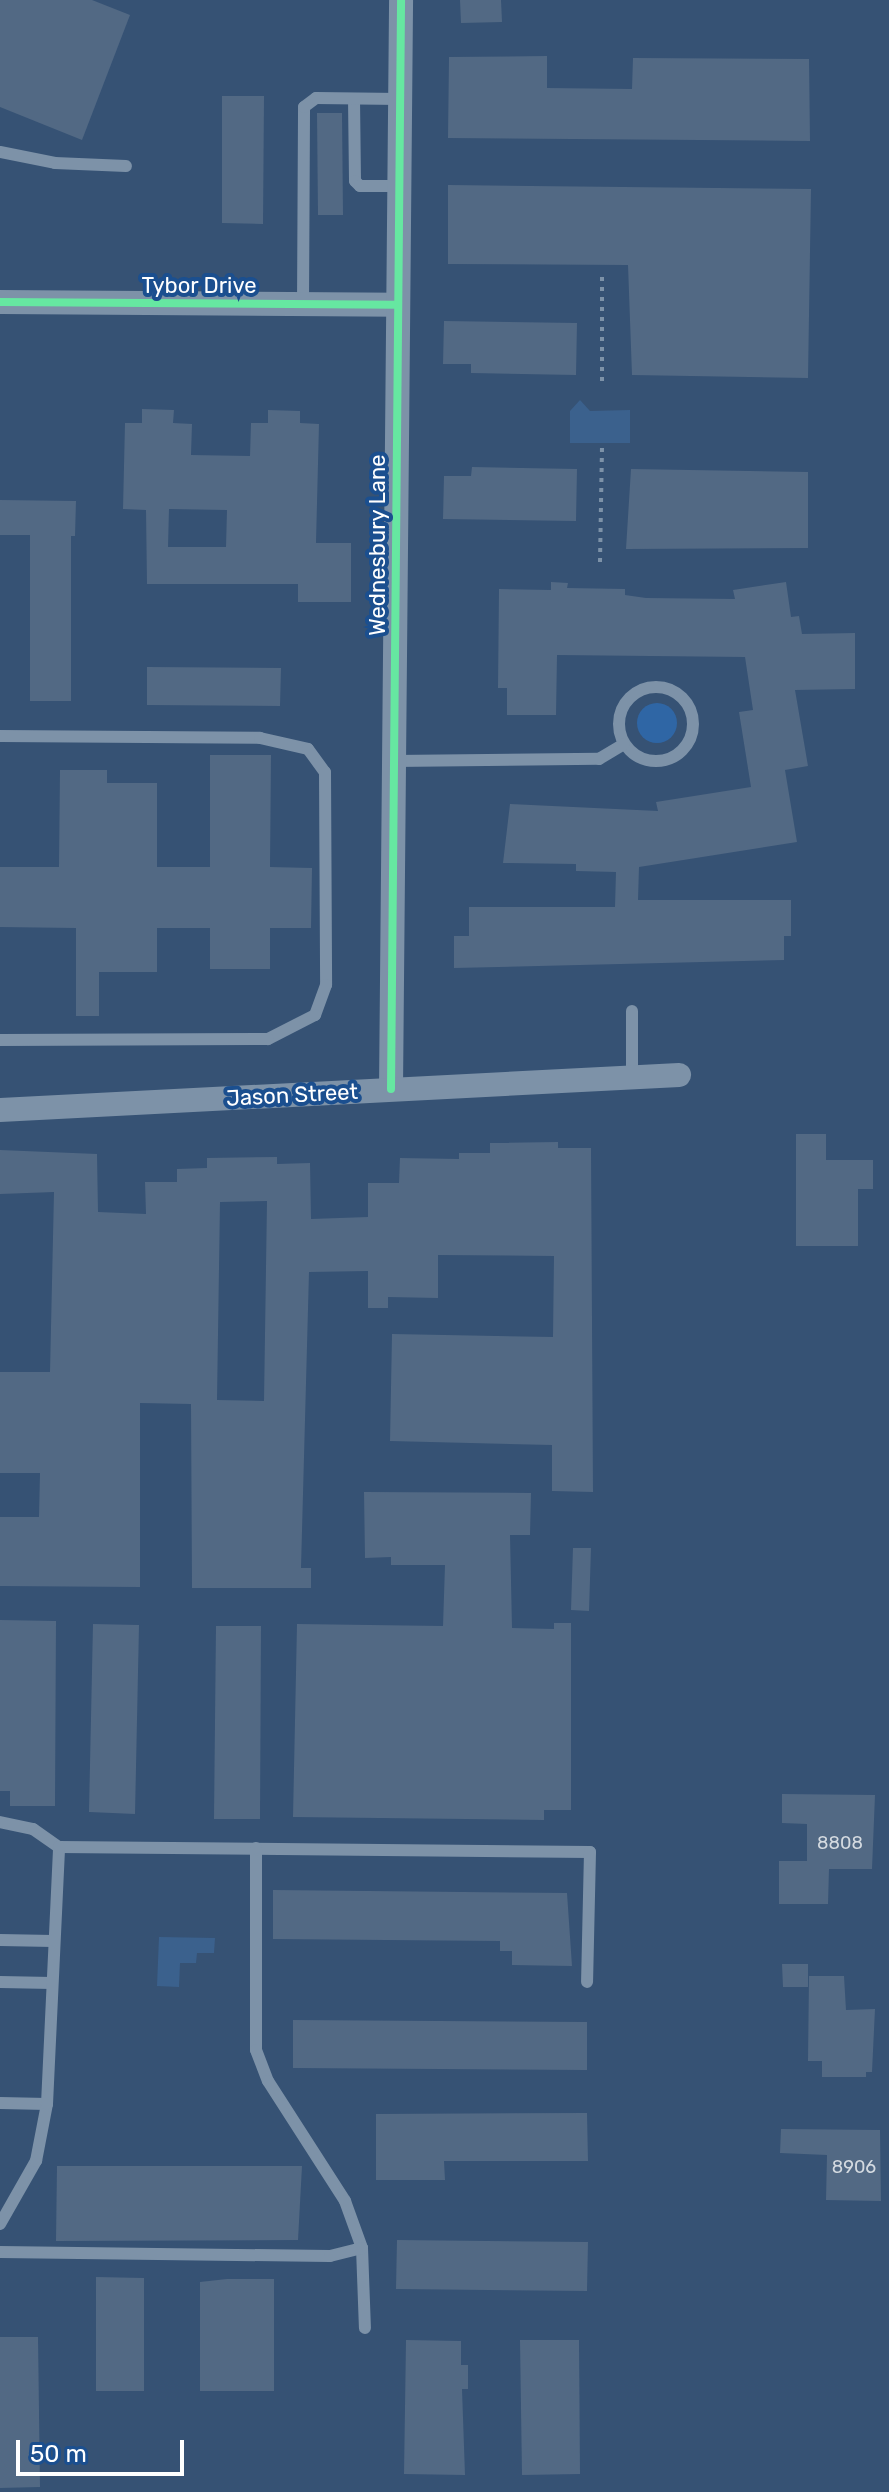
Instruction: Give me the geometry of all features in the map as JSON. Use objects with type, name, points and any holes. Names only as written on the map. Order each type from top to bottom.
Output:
[{"type":"street","name":"Wednesbury Lane","points":[[391,1089],[401,0]]},
{"type":"street","name":"Tybor Drive","points":[[0,302],[398,305]]},
{"type":"street","name":"Jason Street","points":[[0,1110],[679,1075]]},
{"type":"lane","points":[[303,305],[304,107],[316,98],[400,99]]},
{"type":"lane","points":[[354,99],[355,181],[360,186],[399,186]]},
{"type":"lane","points":[[0,152],[55,163],[126,166]]},
{"type":"lane","points":[[672,690],[690,708],[693,733],[678,755],[654,762],[624,744],[618,721],[635,692],[672,690]]},
{"type":"lane","points":[[0,736],[260,738],[308,749],[325,772],[326,924],[326,985],[315,1015],[268,1039],[0,1040]]},
{"type":"lane","points":[[394,761],[599,759],[624,744]]},
{"type":"lane","points":[[632,1011],[632,1077]]},
{"type":"lane","points":[[0,1822],[33,1829],[59,1847],[590,1852],[587,1982]]},
{"type":"lane","points":[[0,2224],[36,2161],[47,2104],[59,1847]]},
{"type":"lane","points":[[256,1848],[256,2050],[268,2081],[345,2201],[362,2248],[365,2328]]},
{"type":"lane","points":[[0,1940],[53,1941]]},
{"type":"lane","points":[[0,1982],[52,1983]]},
{"type":"lane","points":[[0,2103],[47,2104]]},
{"type":"lane","points":[[0,2252],[330,2256],[362,2248]]},
{"type":"path","points":[[602,277],[602,387]]},
{"type":"path","points":[[600,562],[602,447]]},
{"type":"shaded area","points":[[580,400],[590,411],[630,410],[630,443],[570,443],[570,411]]},
{"type":"shaded area","points":[[657,703],[671,709],[677,723],[671,737],[657,743],[643,737],[637,723],[643,709]]},
{"type":"shaded area","points":[[159,1937],[215,1938],[214,1953],[197,1953],[196,1963],[180,1963],[179,1987],[157,1986]]},
{"type":"building","points":[[0,0],[92,0],[130,15],[82,140],[0,107]]},
{"type":"building","points":[[460,0],[501,0],[502,22],[461,23]]},
{"type":"building","points":[[547,56],[547,88],[632,89],[633,58],[809,59],[810,141],[448,138],[449,57]]},
{"type":"building","points":[[222,96],[264,96],[263,224],[222,223]]},
{"type":"building","points":[[317,113],[342,113],[343,215],[318,215]]},
{"type":"building","points":[[448,185],[811,189],[808,378],[632,375],[628,265],[448,264]]},
{"type":"building","points":[[444,321],[577,323],[576,375],[471,373],[471,364],[443,364]]},
{"type":"building","points":[[142,409],[174,410],[173,423],[192,424],[191,455],[250,456],[251,423],[268,423],[268,410],[300,411],[300,423],[319,424],[316,543],[351,543],[351,602],[298,602],[298,584],[147,584],[146,510],[123,509],[125,423],[142,423]],"holes":[[[169,509],[227,510],[226,547],[168,547]]]},
{"type":"building","points":[[472,467],[577,469],[576,521],[443,519],[444,476],[471,476]]},
{"type":"building","points":[[631,469],[808,472],[808,548],[626,549]]},
{"type":"building","points":[[0,500],[76,501],[75,536],[71,536],[71,701],[30,701],[30,535],[0,535]]},
{"type":"building","points":[[551,582],[568,583],[567,588],[625,589],[625,595],[646,598],[735,599],[733,590],[786,582],[791,617],[799,616],[802,634],[855,633],[855,689],[795,690],[808,766],[785,770],[797,842],[639,867],[638,900],[791,900],[791,936],[784,936],[784,960],[454,968],[454,936],[469,936],[469,907],[615,907],[616,872],[576,871],[576,864],[503,863],[510,804],[658,811],[656,802],[751,787],[739,712],[753,710],[745,657],[557,655],[556,715],[507,715],[507,688],[498,688],[499,589],[551,590]]},
{"type":"building","points":[[147,667],[281,668],[280,706],[147,705]]},
{"type":"building","points":[[210,755],[271,755],[270,867],[312,868],[311,928],[270,928],[270,969],[210,969],[210,928],[157,928],[157,972],[99,972],[99,1016],[76,1016],[76,928],[0,927],[0,867],[59,867],[60,770],[107,770],[107,783],[157,783],[157,867],[210,867]]},
{"type":"building","points":[[796,1134],[826,1134],[826,1160],[873,1160],[873,1189],[858,1189],[858,1246],[796,1246]]},
{"type":"building","points":[[558,1142],[558,1148],[591,1148],[593,1492],[552,1491],[552,1445],[390,1441],[392,1334],[553,1337],[554,1256],[438,1255],[438,1298],[388,1297],[388,1308],[368,1308],[368,1271],[309,1272],[301,1568],[311,1568],[311,1588],[192,1588],[191,1404],[140,1403],[140,1587],[0,1586],[0,1517],[39,1517],[40,1473],[0,1473],[0,1372],[50,1372],[54,1192],[0,1194],[0,1150],[97,1154],[98,1212],[146,1214],[145,1182],[177,1182],[177,1169],[207,1168],[207,1158],[277,1157],[277,1164],[310,1163],[311,1219],[368,1217],[368,1183],[399,1183],[400,1158],[459,1159],[459,1153],[490,1153],[490,1143]],"holes":[[[267,1201],[264,1401],[217,1400],[220,1202]]]},
{"type":"building","points":[[364,1492],[531,1493],[530,1535],[510,1535],[512,1628],[554,1629],[554,1623],[571,1623],[571,1810],[544,1810],[544,1820],[293,1817],[297,1624],[443,1626],[445,1565],[391,1565],[391,1557],[365,1558]]},
{"type":"building","points":[[573,1548],[591,1548],[589,1611],[571,1610]]},
{"type":"building","points":[[0,1620],[56,1621],[55,1806],[10,1806],[10,1791],[0,1791]]},
{"type":"building","points":[[93,1624],[139,1625],[135,1814],[89,1812]]},
{"type":"building","points":[[216,1626],[261,1626],[260,1819],[214,1819]]},
{"type":"building","points":[[782,1794],[875,1795],[872,1869],[829,1869],[828,1904],[779,1904],[779,1861],[807,1861],[807,1824],[782,1823]]},
{"type":"building","points":[[273,1890],[567,1893],[572,1966],[512,1965],[512,1951],[500,1951],[500,1941],[273,1939]]},
{"type":"building","points":[[782,1964],[808,1964],[808,1987],[783,1987]]},
{"type":"building","points":[[809,1976],[844,1976],[846,2010],[875,2009],[872,2072],[866,2072],[866,2077],[822,2077],[822,2061],[808,2061]]},
{"type":"building","points":[[293,2020],[587,2022],[587,2070],[293,2068]]},
{"type":"building","points":[[587,2113],[588,2161],[444,2161],[445,2180],[376,2180],[376,2114]]},
{"type":"building","points":[[781,2129],[880,2130],[881,2201],[826,2200],[827,2155],[780,2153]]},
{"type":"building","points":[[57,2166],[302,2166],[298,2240],[56,2241]]},
{"type":"building","points":[[397,2240],[588,2242],[587,2291],[396,2289]]},
{"type":"building","points":[[96,2277],[144,2278],[144,2391],[96,2391]]},
{"type":"building","points":[[274,2279],[274,2391],[200,2391],[200,2282]]},
{"type":"building","points":[[0,2337],[38,2337],[40,2487],[0,2488]]},
{"type":"building","points":[[406,2340],[461,2341],[461,2365],[468,2365],[468,2389],[462,2389],[465,2475],[404,2474]]},
{"type":"building","points":[[520,2340],[579,2340],[580,2474],[522,2475]]},
{"type":"cycle path","points":[[391,1089],[401,0]]},
{"type":"cycle path","points":[[0,302],[398,305]]}]
